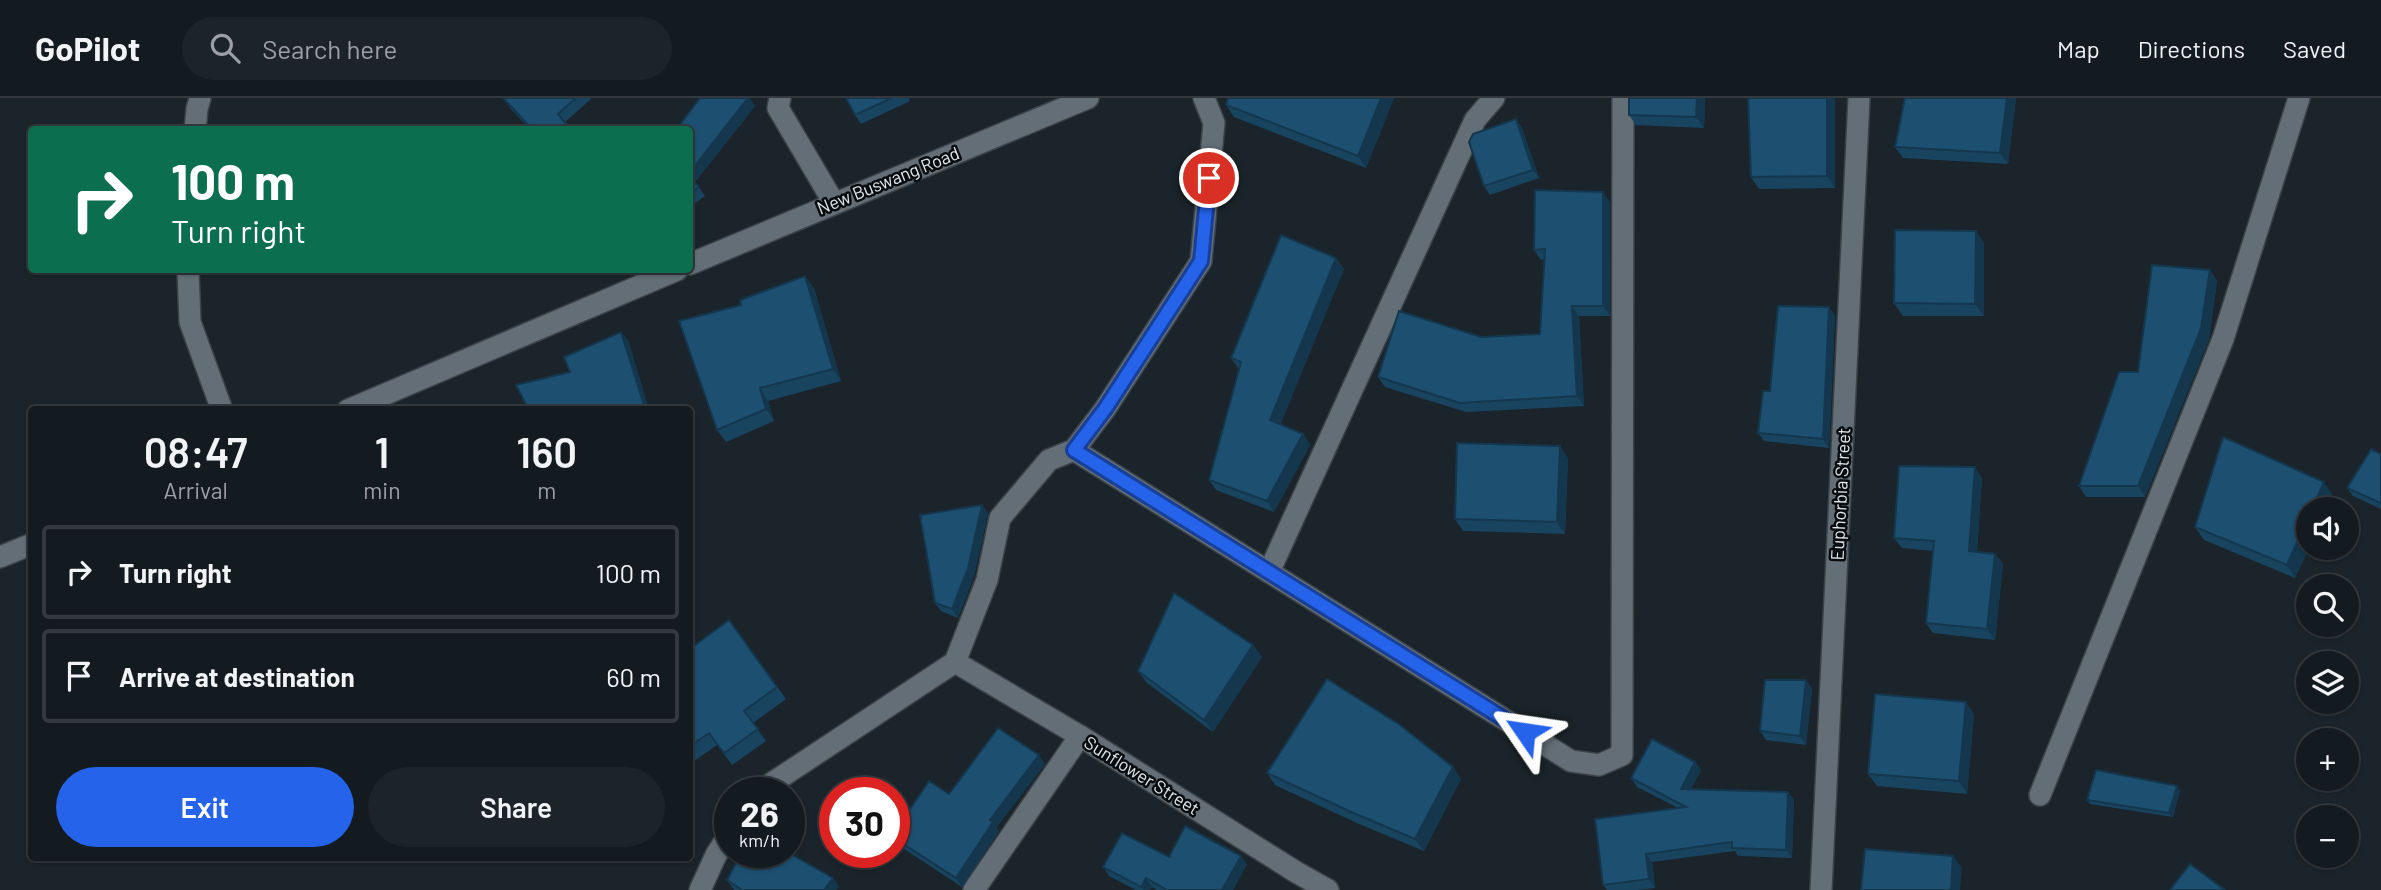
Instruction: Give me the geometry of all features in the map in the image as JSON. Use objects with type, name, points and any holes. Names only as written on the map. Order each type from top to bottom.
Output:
[{"type":"street","points":[[195,126],[200,98]]},
{"type":"street","points":[[780,98],[778,108],[834,203]]},
{"type":"street","name":"New Buswang Road","points":[[693,263],[1088,98]]},
{"type":"street","points":[[781,777],[955,662],[987,580],[1000,518],[1049,460],[1074,450],[1105,409],[1201,261],[1214,123],[1204,98]]},
{"type":"street","points":[[1269,572],[1475,120],[1494,98]]},
{"type":"street","points":[[1074,450],[1571,761],[1599,765],[1622,755],[1623,98]]},
{"type":"street","name":"Euphorbia Street","points":[[1821,890],[1859,98]]},
{"type":"street","points":[[2040,795],[2223,340],[2299,98]]},
{"type":"street","points":[[188,273],[190,322],[221,406]]},
{"type":"street","points":[[357,406],[670,273]]},
{"type":"street","points":[[0,557],[28,546]]},
{"type":"street","name":"Sunflower Street","points":[[955,662],[1080,736],[1290,881],[1328,890]]},
{"type":"street","points":[[974,890],[1080,736]]},
{"type":"street","points":[[700,890],[714,859]]},
{"type":"building","points":[[576,98],[558,114],[568,126],[529,126],[504,99]]},
{"type":"building","points":[[700,98],[748,98],[693,168],[693,126],[679,126]]},
{"type":"building","points":[[846,98],[892,98],[855,115]]},
{"type":"building","points":[[1228,98],[1381,98],[1358,156],[1226,105]]},
{"type":"building","points":[[1629,98],[1697,98],[1696,117],[1629,115]]},
{"type":"building","points":[[1748,98],[1827,98],[1827,176],[1751,177]]},
{"type":"building","points":[[1905,98],[2007,98],[2000,153],[1895,147]]},
{"type":"building","points":[[1516,119],[1533,170],[1484,186],[1469,142],[1473,134]]},
{"type":"building","points":[[693,180],[699,187],[693,192]]},
{"type":"building","points":[[1535,190],[1603,192],[1603,306],[1572,306],[1577,396],[1460,403],[1378,377],[1399,311],[1481,337],[1540,334],[1545,249],[1534,250]]},
{"type":"building","points":[[1895,230],[1976,231],[1975,304],[1894,303]]},
{"type":"building","points":[[1281,235],[1336,258],[1270,420],[1303,434],[1267,501],[1209,480],[1241,362],[1231,358]]},
{"type":"building","points":[[2152,265],[2210,270],[2201,328],[2138,486],[2079,486],[2119,372],[2138,372]]},
{"type":"building","points":[[805,276],[833,369],[760,388],[766,409],[717,430],[679,321],[741,305],[740,300]]},
{"type":"building","points":[[1778,306],[1829,307],[1823,439],[1758,433],[1763,391],[1770,391]]},
{"type":"building","points":[[621,332],[644,405],[527,406],[516,385],[570,372],[564,357]]},
{"type":"building","points":[[2223,437],[2324,482],[2317,497],[2296,497],[2296,544],[2287,565],[2195,527]]},
{"type":"building","points":[[1457,443],[1560,446],[1557,522],[1455,519]]},
{"type":"building","points":[[2371,449],[2381,454],[2381,503],[2347,488]]},
{"type":"building","points":[[1899,466],[1975,467],[1969,551],[1995,554],[1987,629],[1926,623],[1934,541],[1894,538]]},
{"type":"building","points":[[982,505],[968,568],[952,609],[935,603],[920,515]]},
{"type":"building","points":[[1174,593],[1253,645],[1204,720],[1138,671]]},
{"type":"building","points":[[729,620],[777,687],[744,711],[758,729],[724,753],[709,733],[693,744],[693,647]]},
{"type":"building","points":[[1327,679],[1400,725],[1453,767],[1415,839],[1267,773]]},
{"type":"building","points":[[1765,680],[1806,680],[1800,736],[1760,731]]},
{"type":"building","points":[[1875,694],[1966,702],[1959,781],[1868,774]]},
{"type":"building","points":[[998,728],[1039,755],[990,820],[993,822],[956,878],[910,848],[910,809],[929,781],[949,794]]},
{"type":"building","points":[[1652,739],[1695,762],[1681,789],[1788,792],[1786,850],[1732,848],[1732,842],[1646,854],[1649,879],[1603,885],[1595,819],[1686,807],[1631,778]]},
{"type":"building","points":[[2096,770],[2177,786],[2169,813],[2087,800]]},
{"type":"building","points":[[1185,826],[1241,856],[1222,890],[1167,890],[1146,878],[1141,887],[1103,867],[1122,833],[1169,857]]},
{"type":"building","points":[[1865,849],[1953,856],[1951,890],[1861,890]]},
{"type":"building","points":[[805,862],[833,878],[824,890],[742,890],[727,880],[733,868],[805,868]]},
{"type":"building","points":[[2190,864],[2225,890],[2170,890]]},
{"type":"route","points":[[1209,178],[1201,261],[1105,409],[1074,450],[1525,732]]}]
